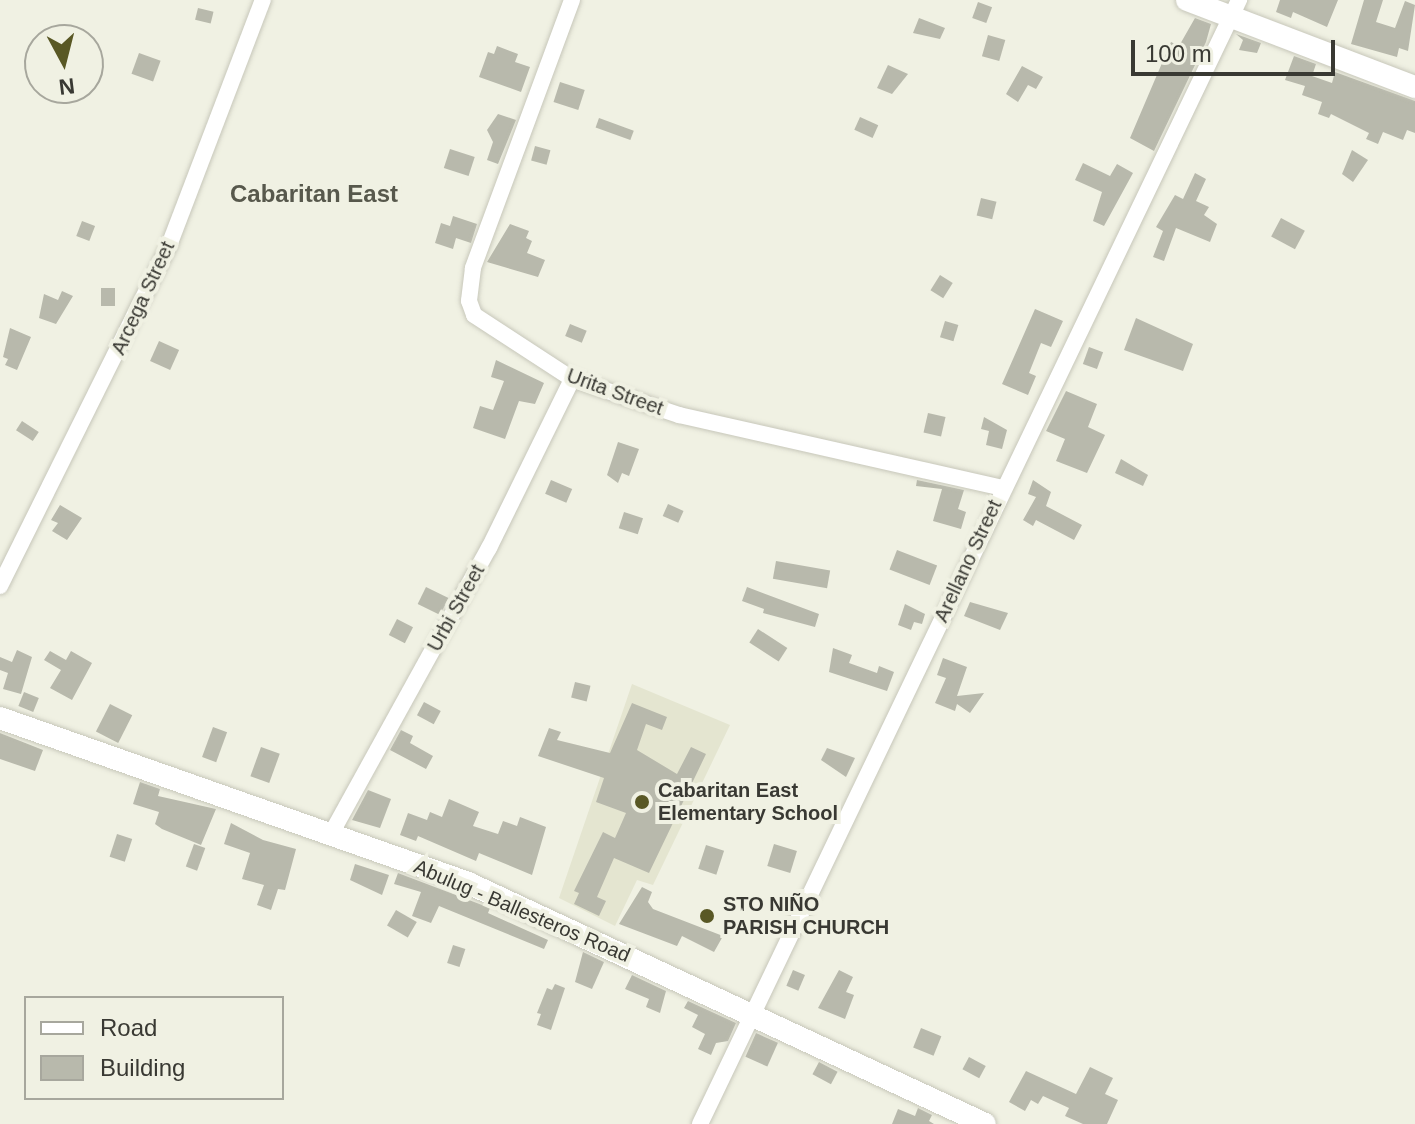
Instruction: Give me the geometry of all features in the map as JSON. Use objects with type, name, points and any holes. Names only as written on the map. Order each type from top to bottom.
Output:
[{"type":"main road","points":[[1187,0],[1236,8],[1415,87]]},
{"type":"main road","name":"Abulug - Ballesteros Road","points":[[0,718],[468,883],[985,1124]]},
{"type":"street","name":"Arcega Street","points":[[0,586],[170,243],[263,0]]},
{"type":"street","name":"Urita Street","points":[[572,0],[473,268],[469,301],[484,326],[572,379],[679,415],[1003,488]]},
{"type":"street","name":"Arellano Street","points":[[700,1124],[1236,8]]},
{"type":"street","name":"Urbi Street","points":[[331,834],[489,548],[572,379]]},
{"type":"shaded area","name":"Cabaritan East Elementary School","points":[[632,684],[730,725],[653,885],[637,880],[615,926],[559,898]]},
{"type":"building","points":[[1280,0],[1338,0],[1327,27],[1293,12],[1291,18],[1276,12]]},
{"type":"building","points":[[1364,0],[1383,0],[1376,22],[1395,28],[1405,1],[1415,5],[1408,51],[1399,48],[1397,57],[1351,44]]},
{"type":"building","points":[[978,2],[992,7],[986,23],[972,18]]},
{"type":"building","points":[[198,8],[214,12],[211,24],[195,20]]},
{"type":"building","points":[[919,18],[945,28],[940,39],[913,33]]},
{"type":"building","points":[[1195,18],[1211,24],[1206,42],[1154,151],[1130,138],[1171,42],[1179,46]]},
{"type":"building","points":[[1236,34],[1261,43],[1257,53],[1239,50],[1243,40]]},
{"type":"building","points":[[988,35],[1005,40],[999,61],[982,56]]},
{"type":"building","points":[[497,46],[518,54],[515,62],[530,67],[521,92],[479,77],[488,52],[494,54]]},
{"type":"building","points":[[139,53],[161,61],[153,82],[131,74]]},
{"type":"building","points":[[1294,56],[1316,64],[1312,76],[1332,83],[1335,72],[1415,101],[1415,133],[1407,130],[1403,140],[1383,132],[1378,144],[1366,139],[1369,133],[1331,114],[1329,118],[1318,114],[1322,102],[1302,95],[1305,86],[1285,80]]},
{"type":"building","points":[[888,65],[908,74],[892,94],[877,88]]},
{"type":"building","points":[[1022,66],[1043,77],[1036,89],[1028,85],[1018,102],[1006,94]]},
{"type":"building","points":[[560,82],[585,90],[578,110],[554,102]]},
{"type":"building","points":[[498,114],[516,120],[498,164],[487,160],[493,142],[487,130]]},
{"type":"building","points":[[860,117],[878,125],[873,138],[854,130]]},
{"type":"building","points":[[599,118],[634,131],[630,140],[596,127]]},
{"type":"building","points":[[535,146],[550,150],[547,165],[531,160]]},
{"type":"building","points":[[450,149],[475,157],[469,176],[444,168]]},
{"type":"building","points":[[1352,150],[1368,160],[1353,182],[1342,174]]},
{"type":"building","points":[[1083,163],[1110,176],[1117,164],[1133,173],[1104,226],[1093,221],[1102,192],[1075,180]]},
{"type":"building","points":[[1195,173],[1206,179],[1196,201],[1209,207],[1204,215],[1217,224],[1210,242],[1176,228],[1164,261],[1153,257],[1163,231],[1156,227],[1175,195],[1183,199]]},
{"type":"building","points":[[981,198],[997,202],[992,219],[977,215]]},
{"type":"building","points":[[453,216],[477,224],[471,243],[456,238],[453,249],[435,243],[441,223],[450,226]]},
{"type":"building","points":[[1281,218],[1305,231],[1295,249],[1271,237]]},
{"type":"building","points":[[82,221],[95,226],[89,241],[76,236]]},
{"type":"building","points":[[510,224],[529,231],[526,238],[532,241],[527,253],[545,260],[538,277],[487,262]]},
{"type":"building","points":[[940,275],[953,283],[943,298],[930,290]]},
{"type":"building","points":[[101,288],[115,288],[115,306],[101,306]]},
{"type":"building","points":[[62,291],[73,296],[56,324],[39,318],[44,294],[58,300]]},
{"type":"building","points":[[1035,309],[1063,321],[1051,347],[1041,343],[1029,373],[1036,376],[1028,395],[1002,384]]},
{"type":"building","points":[[1136,318],[1193,344],[1183,371],[1124,350]]},
{"type":"building","points":[[945,321],[958,325],[953,341],[940,337]]},
{"type":"building","points":[[570,324],[587,331],[582,343],[565,336]]},
{"type":"building","points":[[10,328],[31,337],[17,370],[5,365],[8,359],[3,357]]},
{"type":"building","points":[[159,341],[179,350],[170,370],[150,361]]},
{"type":"building","points":[[1089,347],[1103,352],[1097,369],[1083,364]]},
{"type":"building","points":[[496,360],[544,383],[535,404],[519,401],[505,439],[473,428],[480,406],[493,410],[504,381],[491,377]]},
{"type":"building","points":[[1066,391],[1097,404],[1088,427],[1105,435],[1087,473],[1056,461],[1065,439],[1046,431]]},
{"type":"building","points":[[928,413],[946,417],[941,437],[924,432]]},
{"type":"building","points":[[984,417],[1007,430],[1002,449],[986,445],[989,431],[981,429]]},
{"type":"building","points":[[22,421],[39,432],[33,441],[16,430]]},
{"type":"building","points":[[618,442],[639,449],[629,476],[622,473],[618,483],[607,475]]},
{"type":"building","points":[[1121,459],[1148,475],[1143,486],[1115,473]]},
{"type":"building","points":[[551,480],[572,489],[566,503],[545,494]]},
{"type":"building","points":[[917,480],[964,490],[958,509],[966,512],[961,529],[933,521],[942,489],[916,486]]},
{"type":"building","points":[[1033,480],[1051,492],[1046,506],[1082,525],[1074,540],[1036,520],[1033,526],[1023,520],[1036,497],[1028,494]]},
{"type":"building","points":[[668,504],[684,511],[678,523],[663,516]]},
{"type":"building","points":[[60,505],[82,518],[67,540],[52,531],[58,523],[51,520]]},
{"type":"building","points":[[624,512],[643,518],[638,534],[619,528]]},
{"type":"building","points":[[897,550],[937,565],[930,585],[889,570]]},
{"type":"building","points":[[776,561],[830,571],[827,588],[773,579]]},
{"type":"building","points":[[426,587],[448,598],[440,615],[418,604]]},
{"type":"building","points":[[747,587],[819,614],[815,627],[763,613],[764,609],[742,601]]},
{"type":"building","points":[[970,602],[1008,613],[1000,630],[964,616]]},
{"type":"building","points":[[905,604],[925,614],[922,624],[914,622],[911,630],[898,625]]},
{"type":"building","points":[[397,619],[413,627],[405,643],[389,635]]},
{"type":"building","points":[[758,629],[787,648],[779,661],[749,642]]},
{"type":"building","points":[[833,648],[852,655],[849,663],[877,673],[879,666],[894,672],[887,691],[829,672]]},
{"type":"building","points":[[17,650],[32,657],[21,694],[3,689],[8,673],[0,670],[0,657],[12,662]]},
{"type":"building","points":[[50,651],[66,660],[71,651],[92,663],[72,700],[50,688],[61,670],[44,660]]},
{"type":"building","points":[[943,658],[967,667],[957,696],[984,693],[970,713],[957,704],[955,711],[935,703],[946,678],[937,675]]},
{"type":"building","points":[[575,682],[591,686],[587,701],[571,698]]},
{"type":"building","points":[[24,692],[39,698],[33,712],[18,706]]},
{"type":"building","points":[[424,702],[441,711],[434,724],[417,715]]},
{"type":"building","points":[[632,703],[667,717],[662,730],[646,724],[637,750],[677,774],[691,747],[706,754],[649,873],[614,858],[597,897],[606,901],[599,916],[574,904],[579,893],[574,891],[603,832],[615,838],[626,813],[596,802],[604,778],[538,756],[549,728],[561,732],[557,740],[610,753]]},
{"type":"building","points":[[110,704],[132,715],[118,743],[96,732]]},
{"type":"building","points":[[213,727],[227,732],[216,762],[202,757]]},
{"type":"building","points":[[401,730],[413,736],[410,743],[433,756],[426,769],[390,750]]},
{"type":"building","points":[[0,733],[43,750],[35,771],[0,759]]},
{"type":"building","points":[[261,747],[280,754],[269,783],[250,776]]},
{"type":"building","points":[[827,748],[855,758],[846,777],[821,760]]},
{"type":"building","points":[[140,782],[160,789],[158,796],[216,809],[201,845],[155,824],[159,812],[133,804]]},
{"type":"building","points":[[368,790],[391,799],[380,828],[352,820]]},
{"type":"building","points":[[449,799],[479,812],[473,826],[498,834],[503,821],[517,826],[520,817],[546,827],[532,875],[479,853],[476,861],[418,836],[416,841],[400,835],[408,813],[427,820],[430,812],[442,817]]},
{"type":"building","points":[[231,823],[263,840],[296,849],[285,890],[278,889],[271,910],[257,905],[264,885],[242,879],[250,853],[224,844]]},
{"type":"building","points":[[117,834],[132,839],[125,862],[110,857]]},
{"type":"building","points":[[194,844],[205,848],[197,871],[186,867]]},
{"type":"building","points":[[774,844],[797,851],[790,873],[767,866]]},
{"type":"building","points":[[706,845],[724,851],[716,875],[698,869]]},
{"type":"building","points":[[355,864],[389,875],[382,895],[350,880]]},
{"type":"building","points":[[398,873],[490,908],[488,913],[548,940],[544,949],[439,906],[431,923],[412,916],[421,892],[394,884]]},
{"type":"building","points":[[642,887],[652,892],[648,902],[653,909],[723,936],[714,952],[682,936],[677,946],[619,924]]},
{"type":"building","points":[[396,910],[417,922],[408,938],[387,926]]},
{"type":"building","points":[[453,945],[465,949],[459,967],[447,963]]},
{"type":"building","points":[[583,952],[604,962],[592,989],[575,982]]},
{"type":"building","points":[[793,970],[805,975],[798,991],[786,986]]},
{"type":"building","points":[[839,970],[853,977],[846,992],[854,995],[845,1019],[818,1008]]},
{"type":"building","points":[[632,975],[666,991],[660,1013],[646,1007],[649,999],[625,989]]},
{"type":"building","points":[[555,984],[565,988],[551,1030],[537,1025],[541,1014],[537,1013],[547,988],[552,990]]},
{"type":"building","points":[[688,1001],[736,1023],[728,1041],[716,1043],[711,1055],[698,1049],[705,1034],[692,1027],[698,1015],[684,1008]]},
{"type":"building","points":[[921,1028],[941,1036],[934,1056],[913,1047]]},
{"type":"building","points":[[756,1033],[778,1043],[767,1067],[745,1057]]},
{"type":"building","points":[[969,1057],[986,1066],[979,1078],[962,1069]]},
{"type":"building","points":[[819,1062],[838,1072],[831,1084],[812,1074]]},
{"type":"building","points":[[1090,1067],[1113,1078],[1105,1094],[1118,1100],[1107,1124],[1083,1124],[1065,1116],[1069,1108],[1043,1096],[1038,1104],[1031,1100],[1025,1111],[1009,1102],[1026,1071],[1076,1094]]},
{"type":"building","points":[[918,1108],[932,1115],[929,1121],[934,1124],[892,1124],[898,1109],[915,1116]]},
{"type":"place","name":"Cabaritan East Elementary School","points":[[642,802]]},
{"type":"place","name":"STO NIÑO PARISH CHURCH","points":[[707,916]]},
{"type":"district","name":"Cabaritan East","points":[[314,194]]}]
